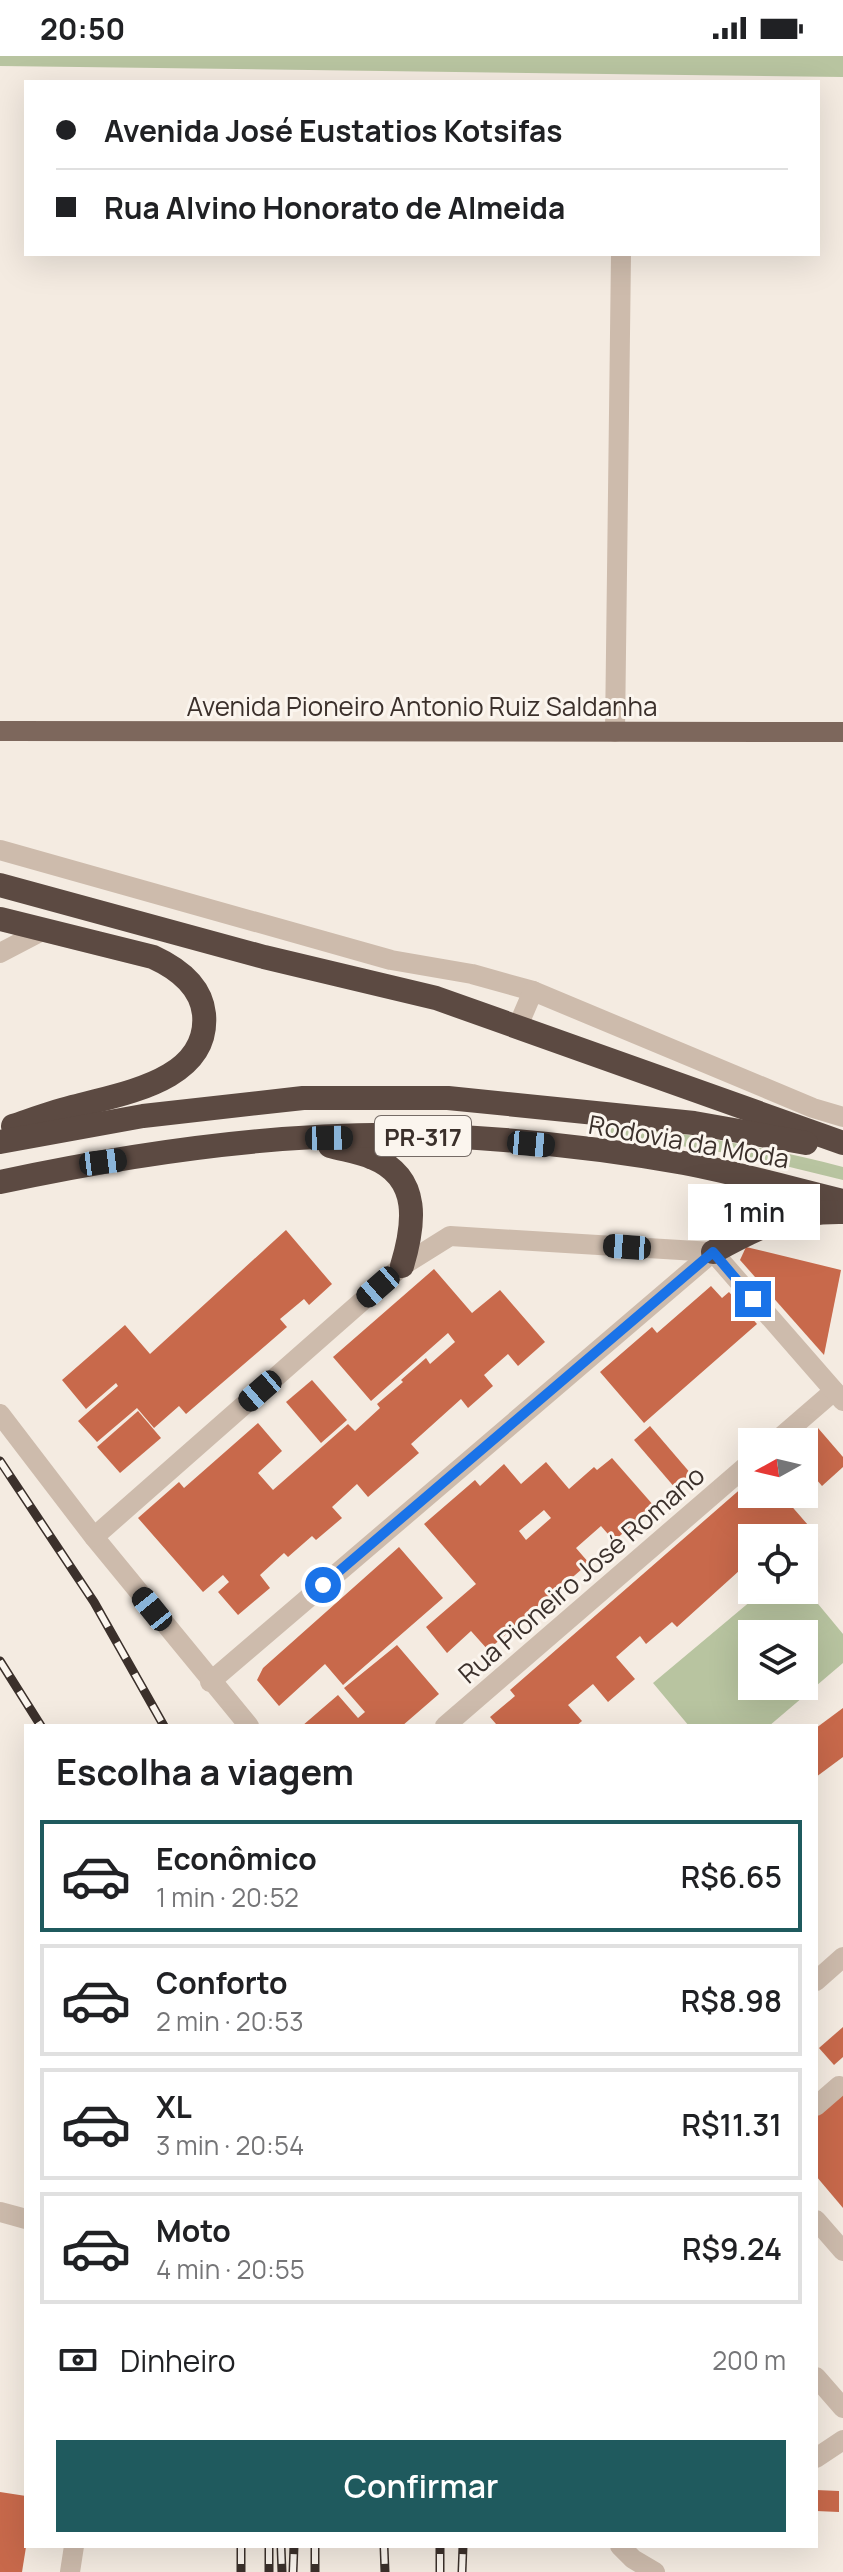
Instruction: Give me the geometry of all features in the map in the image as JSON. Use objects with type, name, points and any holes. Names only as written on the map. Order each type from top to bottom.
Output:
[{"type":"highway","points":[[0,885],[264,957],[436,998],[843,1143]]},
{"type":"highway","points":[[0,919],[153,957],[170,965],[191,984],[204,1012],[203,1029],[191,1057],[170,1075],[128,1092],[0,1130]]},
{"type":"highway","name":"Rodovia da Moda","points":[[0,1142],[143,1116],[287,1099],[448,1098],[694,1123],[796,1140],[843,1152]]},
{"type":"highway","name":"Rodovia da Moda","points":[[0,1182],[103,1162],[301,1138],[443,1136],[684,1163],[843,1201]]},
{"type":"highway","points":[[301,1138],[375,1158],[401,1180],[413,1208],[413,1231],[402,1266]]},
{"type":"highway","points":[[713,1252],[759,1226],[809,1211],[843,1212]]},
{"type":"main road","name":"Avenida Pioneiro Antonio Ruiz Saldanha","points":[[0,731],[843,732]]},
{"type":"street","points":[[615,732],[621,256]]},
{"type":"street","points":[[0,850],[391,960],[472,974],[533,991],[813,1108],[843,1117]]},
{"type":"street","points":[[0,953],[44,930]]},
{"type":"street","points":[[518,1026],[533,991]]},
{"type":"street","points":[[94,1537],[402,1266],[450,1236],[713,1252],[838,1396],[794,1428]]},
{"type":"street","points":[[210,1682],[713,1252]]},
{"type":"street","points":[[0,1414],[94,1537],[247,1724]]},
{"type":"street","name":"Rua Pioneiro José Romano","points":[[447,1724],[738,1473]]},
{"type":"street","points":[[818,1979],[843,1957]]},
{"type":"street","points":[[818,2104],[839,2086]]},
{"type":"street","points":[[0,2212],[24,2218]]},
{"type":"street","points":[[818,2222],[843,2251]]},
{"type":"street","points":[[818,2379],[843,2408]]},
{"type":"street","points":[[818,2457],[843,2440]]},
{"type":"street","points":[[70,2572],[74,2548]]},
{"type":"street","points":[[622,2548],[633,2559],[655,2572]]},
{"type":"green space","points":[[0,56],[843,56],[843,77],[0,66]]},
{"type":"green space","points":[[600,1122],[813,1159],[843,1167],[843,1180],[745,1156],[598,1133]]},
{"type":"green space","points":[[747,1604],[818,1604],[843,1634],[843,1663],[818,1684],[818,1620],[738,1620],[738,1700],[800,1700],[771,1724],[687,1724],[653,1683]]},
{"type":"building","points":[[286,1230],[332,1284],[309,1305],[304,1299],[280,1319],[287,1327],[186,1414],[179,1406],[154,1428],[137,1408],[97,1442],[78,1421],[118,1386],[116,1383],[86,1409],[62,1380],[125,1325],[150,1354]]},
{"type":"building","points":[[746,1247],[841,1270],[824,1355],[740,1260]]},
{"type":"building","points":[[434,1269],[472,1313],[500,1290],[545,1342],[518,1366],[508,1354],[484,1375],[493,1386],[468,1408],[461,1399],[411,1444],[419,1453],[368,1497],[357,1484],[332,1507],[342,1518],[316,1540],[312,1536],[288,1557],[284,1553],[260,1575],[270,1588],[238,1615],[218,1592],[229,1582],[223,1575],[203,1592],[138,1518],[179,1482],[184,1488],[258,1423],[282,1451],[258,1473],[273,1490],[348,1424],[355,1431],[380,1408],[377,1404],[403,1382],[401,1380],[426,1358],[430,1364],[455,1342],[448,1333],[371,1401],[333,1357]]},
{"type":"building","points":[[711,1286],[722,1298],[729,1292],[757,1324],[644,1423],[600,1372],[652,1327],[657,1333]]},
{"type":"building","points":[[312,1380],[347,1420],[321,1443],[286,1402]]},
{"type":"building","points":[[138,1411],[161,1438],[120,1473],[97,1447]]},
{"type":"building","points":[[650,1426],[692,1475],[676,1489],[634,1440]]},
{"type":"building","points":[[818,1428],[843,1457],[843,1467],[822,1486],[818,1481]]},
{"type":"building","points":[[612,1458],[654,1506],[614,1541],[601,1526],[576,1548],[589,1563],[488,1650],[471,1631],[447,1653],[426,1627],[476,1584],[424,1524],[475,1480],[480,1486],[504,1464],[521,1484],[546,1462],[569,1489],[594,1467],[597,1470]],"holes":[[[544,1510],[551,1518],[526,1540],[519,1531]]]},
{"type":"building","points":[[738,1491],[738,1508],[793,1508],[807,1524],[738,1524],[738,1572],[677,1627],[672,1622],[646,1644],[640,1636],[616,1657],[635,1679],[608,1702],[593,1684],[568,1705],[582,1721],[578,1724],[496,1724],[490,1717],[515,1696],[510,1690]]},
{"type":"building","points":[[399,1547],[443,1598],[343,1685],[325,1664],[279,1706],[257,1680],[263,1668]]},
{"type":"building","points":[[397,1645],[439,1694],[404,1724],[304,1724],[338,1695],[358,1718],[365,1712],[344,1688]]},
{"type":"building","points":[[843,1708],[843,1757],[818,1776],[818,1727]]},
{"type":"building","points":[[843,2027],[843,2057],[834,2065],[819,2048]]},
{"type":"building","points":[[843,2088],[843,2208],[818,2178],[818,2110]]},
{"type":"building","points":[[818,2490],[839,2491],[839,2512],[818,2511]]},
{"type":"building","points":[[0,2492],[24,2496],[26,2548],[22,2572],[0,2572]]},
{"type":"railway","points":[[0,1461],[94,1602],[163,1724]]},
{"type":"railway","points":[[0,1661],[40,1724]]},
{"type":"railway","points":[[241,2548],[241,2572]]},
{"type":"railway","points":[[269,2548],[269,2572]]},
{"type":"railway","points":[[281,2548],[282,2572]]},
{"type":"railway","points":[[293,2572],[294,2548]]},
{"type":"railway","points":[[315,2548],[315,2572]]},
{"type":"railway","points":[[384,2548],[385,2572]]},
{"type":"railway","points":[[440,2548],[440,2572]]},
{"type":"railway","points":[[462,2572],[463,2548]]},
{"type":"route","points":[[323,1585],[713,1252],[753,1299]]}]
